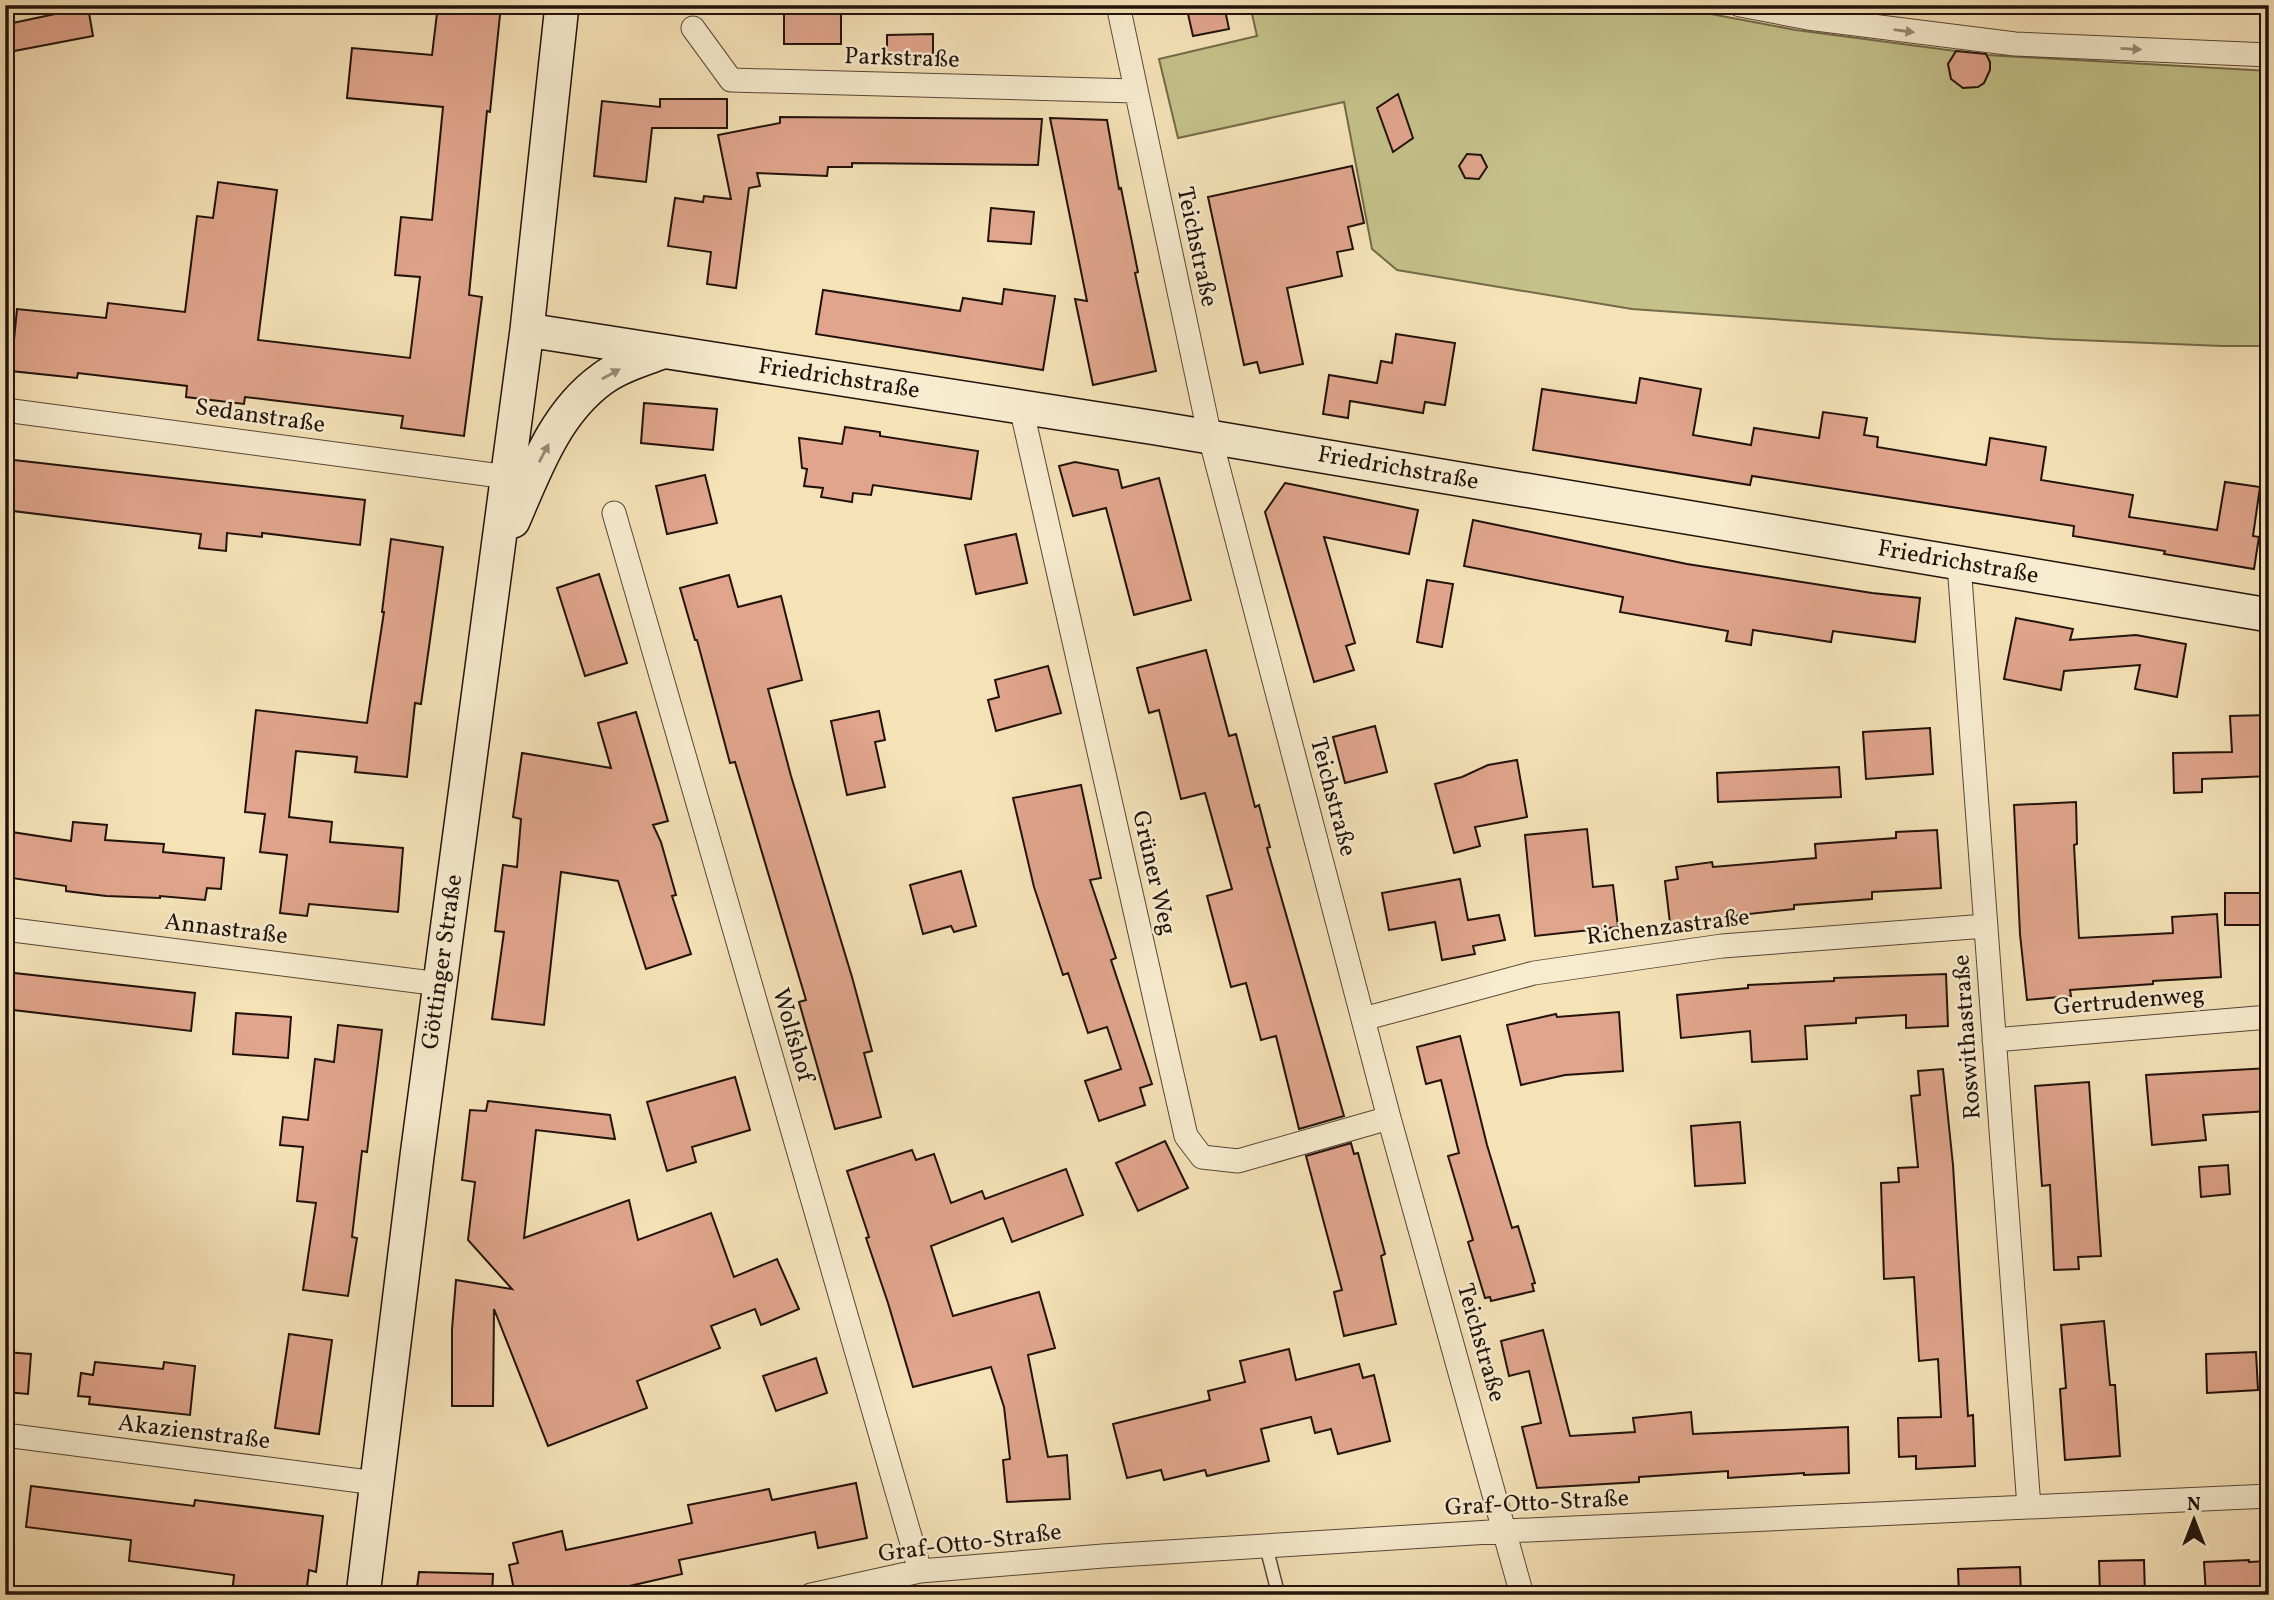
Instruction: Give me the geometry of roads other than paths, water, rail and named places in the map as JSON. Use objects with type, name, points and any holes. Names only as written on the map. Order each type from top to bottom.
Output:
[{"type":"street","name":"Göttinger Straße","points":[[363,1595],[440,984],[527,330],[562,5]]},
{"type":"street","name":"Teichstraße","points":[[1118,5],[1210,437],[1363,1018],[1522,1595]]},
{"type":"street","points":[[1740,5],[1808,18],[2015,44],[2269,55]]},
{"type":"street","name":"Parkstraße","points":[[693,28],[731,80],[1135,91]]},
{"type":"street","name":"Friedrichstraße","points":[[527,330],[1210,437],[2269,615]]},
{"type":"street","points":[[496,560],[540,458],[568,409],[603,378],[662,352]]},
{"type":"street","name":"Grüner Weg","points":[[1021,407],[1186,1136],[1202,1157],[1238,1161],[1390,1118]]},
{"type":"street","name":"Sedanstraße","points":[[5,410],[508,477]]},
{"type":"street","name":"Wolfshof","points":[[614,513],[920,1571]]},
{"type":"street","name":"Roswithastraße","points":[[1959,564],[2029,1507]]},
{"type":"street","name":"Richenzastraße","points":[[1363,1018],[1534,972],[1722,946],[1986,926]]},
{"type":"street","name":"Annastraße","points":[[5,929],[440,984]]},
{"type":"street","name":"Gertrudenweg","points":[[1994,1040],[2269,1017]]},
{"type":"street","name":"Akazienstraße","points":[[5,1434],[376,1483]]},
{"type":"street","name":"Graf-Otto-Straße","points":[[811,1595],[920,1571],[1103,1556],[1506,1531],[2269,1496]]},
{"type":"lane","points":[[1266,1546],[1278,1593]]}]
